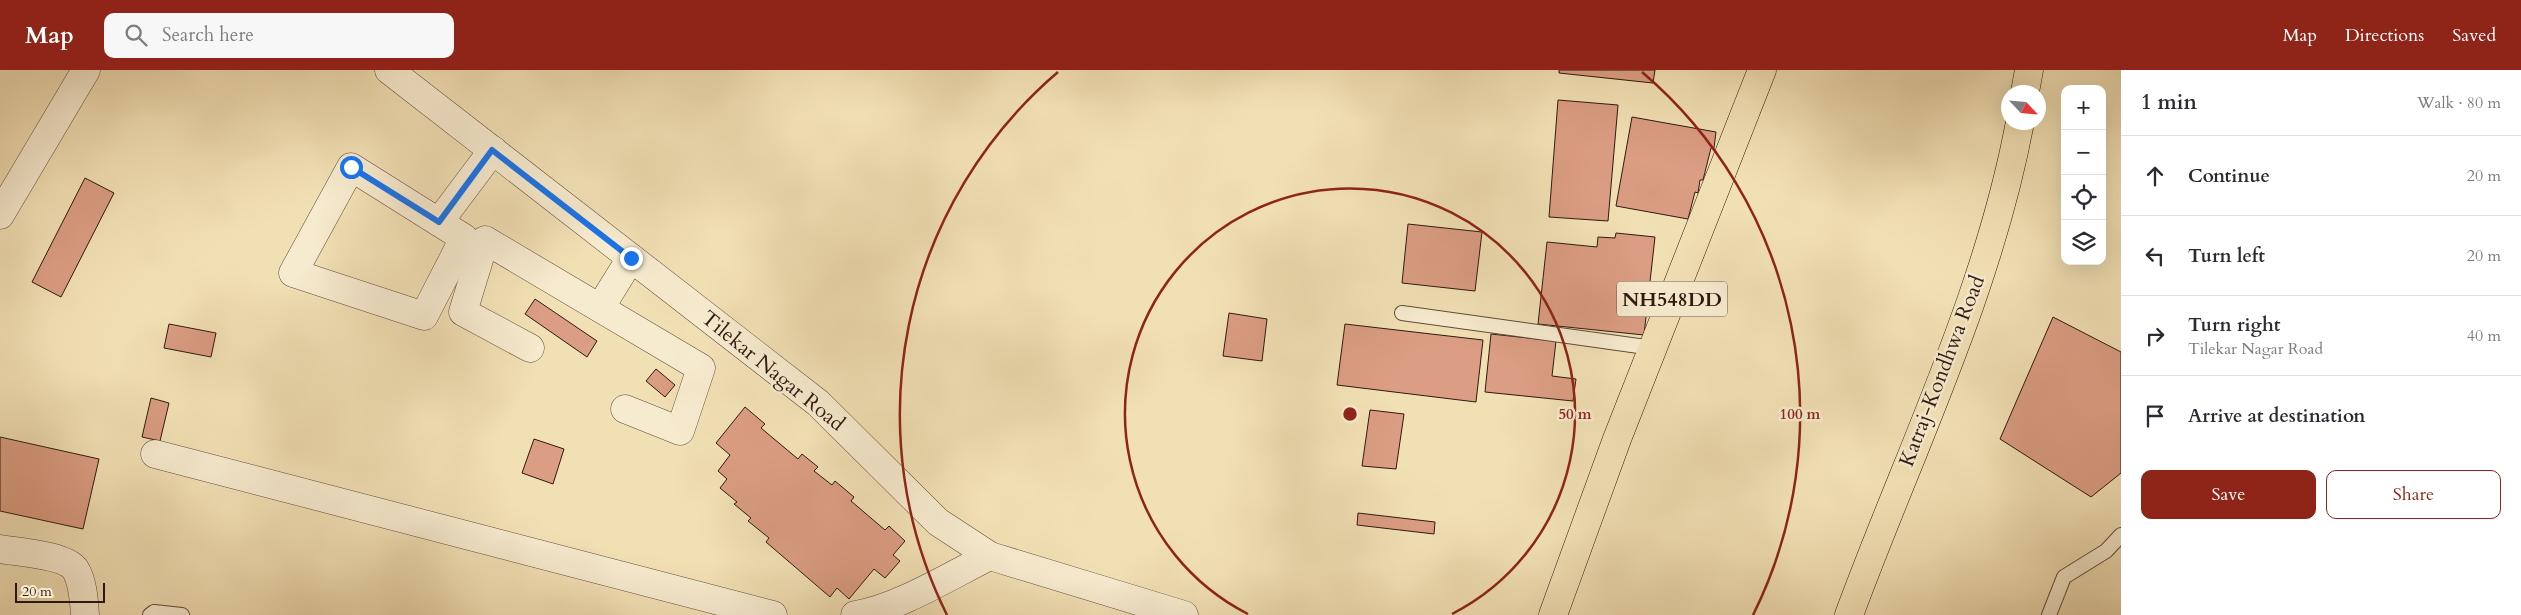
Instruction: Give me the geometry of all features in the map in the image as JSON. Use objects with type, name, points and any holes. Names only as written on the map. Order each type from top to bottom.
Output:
[{"type":"highway","name":"NH548DD","points":[[1553,615],[1653,348],[1762,70]]},
{"type":"highway","points":[[2027,85],[2030,70]]},
{"type":"highway","name":"Katraj-Kondhwa Road","points":[[1849,615],[1966,320],[2010,172],[2018,130]]},
{"type":"street","points":[[0,215],[86,70]]},
{"type":"street","name":"Tilekar Nagar Road","points":[[389,70],[818,403],[938,522],[990,556],[1184,615]]},
{"type":"street","points":[[439,222],[492,150]]},
{"type":"street","points":[[351,167],[439,222],[464,238],[424,316],[293,273],[351,167]]},
{"type":"street","points":[[530,348],[463,312],[485,240],[701,368],[680,431],[625,409]]},
{"type":"street","points":[[600,308],[631,258]]},
{"type":"street","points":[[155,454],[773,615]]},
{"type":"street","points":[[0,549],[65,560],[75,569],[83,593],[85,615]]},
{"type":"street","points":[[855,615],[868,613],[919,592],[990,556]]},
{"type":"lane","points":[[1402,313],[1653,348]]},
{"type":"lane","points":[[2049,615],[2064,577],[2106,551],[2121,535]]},
{"type":"lane","points":[[150,615],[154,612],[182,615]]},
{"type":"building","points":[[1559,70],[1655,70],[1653,83],[1559,73]]},
{"type":"building","points":[[1558,100],[1618,105],[1608,221],[1549,217]]},
{"type":"building","points":[[1632,117],[1716,132],[1714,148],[1711,148],[1703,180],[1700,180],[1698,193],[1695,192],[1688,219],[1616,206]]},
{"type":"building","points":[[85,178],[114,193],[61,297],[32,282]]},
{"type":"building","points":[[1408,224],[1482,232],[1475,291],[1402,283]]},
{"type":"building","points":[[1616,233],[1655,237],[1644,335],[1538,324],[1547,242],[1597,247],[1598,237],[1615,238]]},
{"type":"building","points":[[535,299],[597,341],[587,357],[525,314]]},
{"type":"building","points":[[1229,313],[1267,319],[1262,361],[1223,356]]},
{"type":"building","points":[[2053,317],[2121,352],[2121,473],[2091,497],[2000,439]]},
{"type":"building","points":[[169,324],[216,333],[211,357],[164,348]]},
{"type":"building","points":[[1345,324],[1483,340],[1476,402],[1337,385]]},
{"type":"building","points":[[1491,334],[1556,341],[1552,376],[1576,379],[1573,401],[1485,392]]},
{"type":"building","points":[[656,369],[675,385],[665,397],[646,381]]},
{"type":"building","points":[[151,398],[169,403],[160,441],[142,437]]},
{"type":"building","points":[[745,407],[765,424],[761,428],[798,459],[802,454],[818,467],[814,471],[832,485],[835,481],[854,497],[851,501],[885,530],[889,526],[905,541],[893,555],[900,561],[885,578],[874,569],[849,599],[837,588],[830,597],[766,542],[769,538],[748,521],[751,518],[734,504],[737,502],[720,488],[727,479],[718,471],[730,455],[716,443]]},
{"type":"building","points":[[1370,410],[1404,414],[1396,469],[1362,466]]},
{"type":"building","points":[[0,437],[99,459],[83,529],[0,511]]},
{"type":"building","points":[[534,439],[564,449],[553,484],[522,473]]},
{"type":"building","points":[[1358,513],[1435,522],[1434,534],[1357,525]]},
{"type":"route","points":[[351,167],[439,222],[492,150],[631,258]]}]
